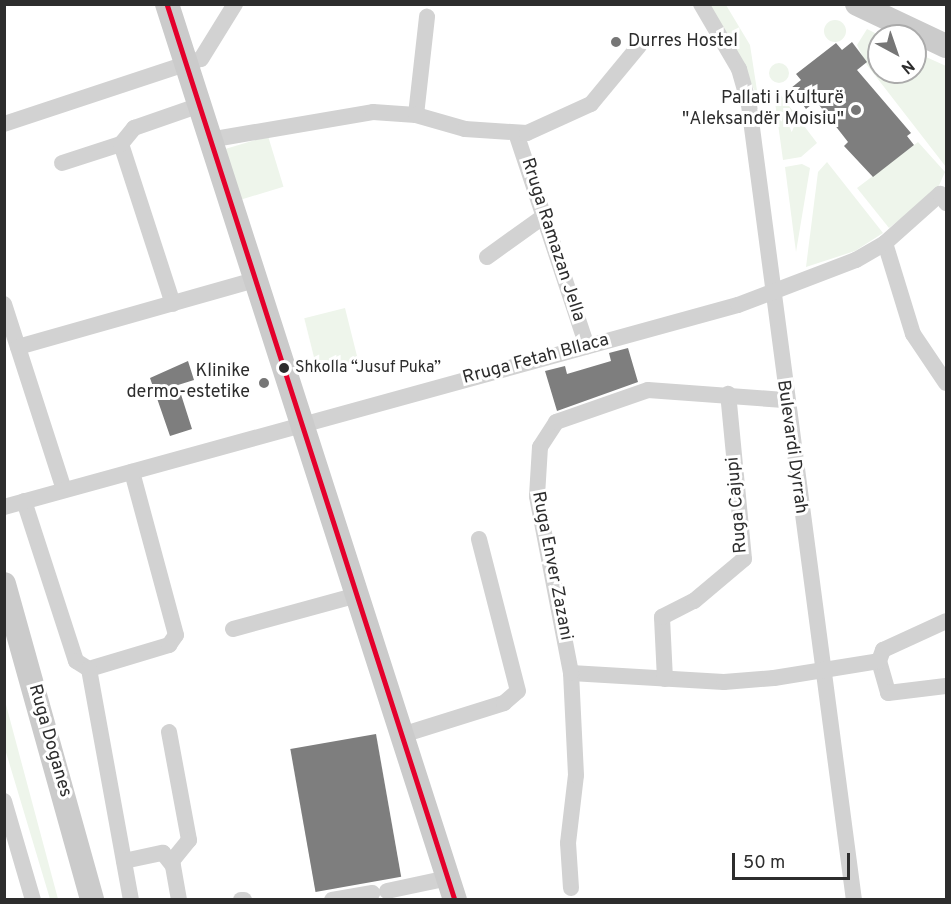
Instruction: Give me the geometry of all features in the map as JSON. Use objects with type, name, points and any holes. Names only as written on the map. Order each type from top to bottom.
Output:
[{"type":"main road","points":[[167,4],[197,106],[452,889]]},
{"type":"main road","points":[[857,4],[890,12],[946,46]]},
{"type":"main road","name":"Ruga Doganes","points":[[4,584],[92,900]]},
{"type":"street","points":[[4,124],[201,59],[235,4]]},
{"type":"street","name":"Bulevardi Dyrrah","points":[[701,4],[740,69],[747,97],[784,400],[854,900]]},
{"type":"street","points":[[416,115],[428,17]]},
{"type":"street","name":"Rruga Ramazan Jella","points":[[209,140],[351,114],[416,115],[465,129],[516,133],[551,125],[591,104],[639,46]]},
{"type":"street","points":[[62,163],[121,144],[134,128],[197,106]]},
{"type":"street","name":"Rruga Ramazan Jella","points":[[516,133],[587,346]]},
{"type":"street","points":[[121,144],[173,304]]},
{"type":"street","name":"Rruga Fetah Bllaca","points":[[4,507],[738,305],[885,243],[944,199]]},
{"type":"street","points":[[488,257],[544,216]]},
{"type":"street","points":[[885,243],[913,334],[946,383]]},
{"type":"street","points":[[18,347],[255,280]]},
{"type":"street","points":[[4,304],[64,490]]},
{"type":"street","name":"Ruga Enver Zazani","points":[[571,888],[568,843],[576,774],[571,673],[534,477],[540,447],[551,427],[648,390],[728,394]]},
{"type":"street","points":[[728,394],[784,400]]},
{"type":"street","name":"Ruga Cajupi","points":[[665,679],[662,616],[694,601],[744,559],[728,394]]},
{"type":"street","points":[[89,669],[169,645],[176,635],[132,472]]},
{"type":"street","points":[[24,501],[76,661],[89,669],[131,900]]},
{"type":"street","points":[[402,735],[504,703],[518,691],[478,539]]},
{"type":"street","points":[[233,629],[357,595]]},
{"type":"street","points":[[946,621],[883,650],[879,661],[888,693],[946,686]]},
{"type":"street","points":[[571,673],[724,682],[879,661]]},
{"type":"street","points":[[169,732],[189,840],[171,862]]},
{"type":"street","points":[[4,801],[33,900]]},
{"type":"street","points":[[124,861],[162,853],[171,862],[179,900]]},
{"type":"street","points":[[332,900],[380,892],[452,889]]},
{"type":"shaded area","points":[[710,5],[726,5],[750,45],[758,97]]},
{"type":"shaded area","points":[[835,20],[843,23],[846,31],[843,39],[835,42],[827,39],[824,31],[827,23]]},
{"type":"shaded area","points":[[867,29],[867,65],[857,45]]},
{"type":"shaded area","points":[[927,57],[946,66],[946,167],[882,84],[927,84]]},
{"type":"shaded area","points":[[775,63],[783,63],[789,69],[789,77],[783,83],[775,83],[769,77],[769,69]]},
{"type":"shaded area","points":[[780,94],[817,143],[801,157],[783,160],[774,95]]},
{"type":"shaded area","points":[[268,136],[283,187],[236,201],[220,151]]},
{"type":"shaded area","points":[[918,142],[945,172],[937,190],[889,228],[857,188]]},
{"type":"shaded area","points":[[827,162],[883,233],[855,251],[806,267],[818,172]]},
{"type":"shaded area","points":[[802,164],[810,168],[796,252],[785,167]]},
{"type":"shaded area","points":[[345,308],[359,362],[318,372],[304,318]]},
{"type":"shaded area","points":[[4,701],[58,899],[50,899],[5,749]]},
{"type":"building","name":"Pallati i Kulturë \"Aleksandër Moisiu\"","points":[[852,42],[867,62],[857,70],[911,133],[907,136],[914,145],[873,177],[844,146],[848,142],[816,101],[806,109],[791,88],[801,80],[796,74],[836,43],[842,50]]},
{"type":"building","points":[[628,348],[638,382],[557,411],[545,371],[565,366],[567,374],[611,361],[609,353]]},
{"type":"building","points":[[188,361],[194,380],[178,385],[192,429],[170,436],[150,378]]},
{"type":"building","points":[[376,734],[401,877],[316,892],[290,749]]},
{"type":"transit line","points":[[167,4],[455,900]]},
{"type":"place","name":"Durres Hostel","points":[[616,42]]},
{"type":"place","name":"Pallati i Kulturë \"Aleksandër Moisiu\"","points":[[856,110]]},
{"type":"place","name":"Shkolla “Jusuf Puka”","points":[[284,368]]},
{"type":"place","name":"Klinike dermo-estetike","points":[[264,383]]}]
